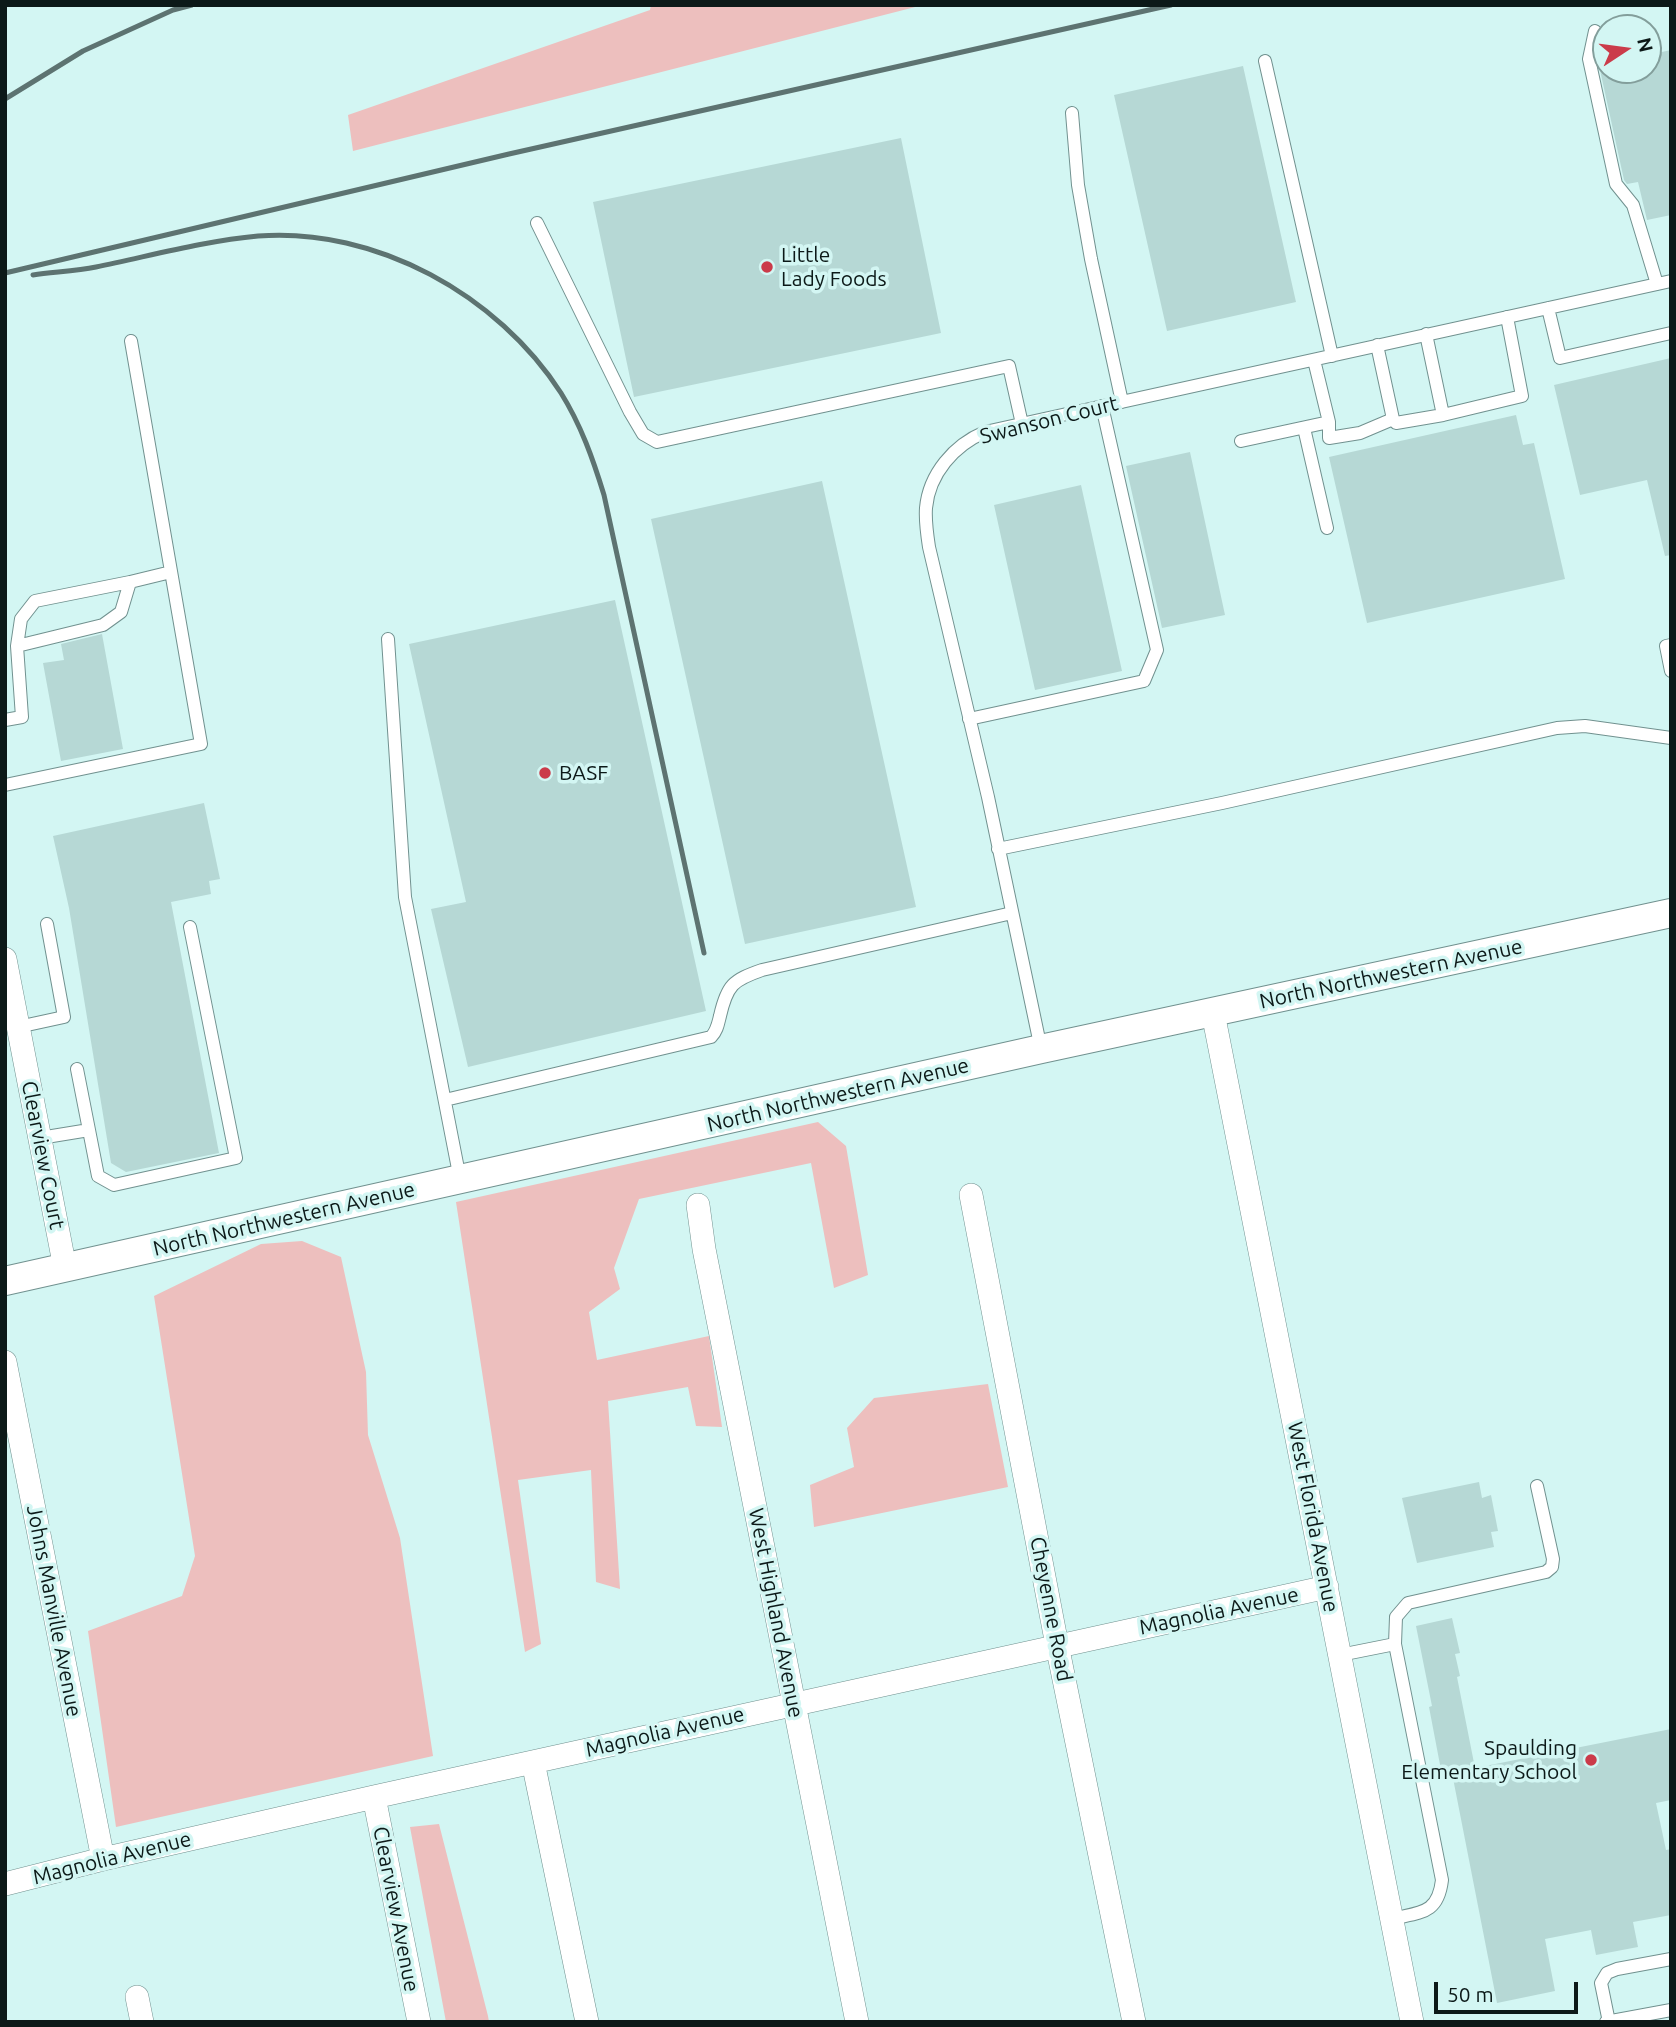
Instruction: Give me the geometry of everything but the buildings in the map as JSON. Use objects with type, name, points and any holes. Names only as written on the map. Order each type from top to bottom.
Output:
[{"type":"street","name":"North Northwestern Avenue","points":[[5,1281],[1041,1049],[1671,913]]},
{"type":"street","name":"Clearview Court","points":[[5,959],[65,1268]]},
{"type":"street","name":"West Florida Avenue","points":[[1213,1013],[1412,2022]]},
{"type":"street","name":"Cheyenne Road","points":[[971,1195],[1057,1645],[1134,2022]]},
{"type":"street","name":"West Highland Avenue","points":[[698,1205],[704,1249],[857,2022]]},
{"type":"street","name":"Johns Manville Avenue","points":[[5,1363],[103,1859]]},
{"type":"street","name":"Magnolia Avenue","points":[[5,1884],[374,1797],[1327,1587]]},
{"type":"street","points":[[533,1762],[587,2022]]},
{"type":"street","name":"Clearview Avenue","points":[[374,1797],[419,2022]]},
{"type":"street","points":[[137,1997],[142,2022]]},
{"type":"lane","points":[[1592,45],[1589,59],[1592,73]]},
{"type":"lane","points":[[1265,61],[1332,356]]},
{"type":"lane","points":[[1594,84],[1616,184],[1633,205],[1657,284]]},
{"type":"lane","points":[[1072,113],[1077,185],[1122,402]]},
{"type":"lane","points":[[537,223],[629,412],[643,434],[657,442],[1009,366],[1022,424]]},
{"type":"lane","name":"Swanson Court","points":[[1041,1049],[970,719],[929,547],[926,505],[932,485],[945,460],[972,438],[985,432],[1671,281]]},
{"type":"lane","points":[[1548,308],[1560,358],[1671,332]]},
{"type":"lane","points":[[1377,345],[1392,419],[1396,423],[1443,415],[1522,396],[1507,317]]},
{"type":"lane","points":[[1426,334],[1443,415]]},
{"type":"lane","points":[[5,785],[201,744],[131,341]]},
{"type":"lane","points":[[1314,360],[1329,422],[1329,438],[1360,433],[1392,419]]},
{"type":"lane","points":[[970,719],[1144,681],[1157,650],[1102,406]]},
{"type":"lane","points":[[1241,441],[1329,422]]},
{"type":"lane","points":[[1304,428],[1327,528]]},
{"type":"lane","points":[[5,720],[22,717],[17,646],[21,619],[35,601],[171,572]]},
{"type":"lane","points":[[17,646],[103,625],[121,612],[130,582]]},
{"type":"lane","points":[[388,639],[405,897],[460,1180]]},
{"type":"lane","points":[[1671,645],[1666,646],[1671,671]]},
{"type":"lane","points":[[998,849],[1222,803],[1557,728],[1584,726],[1671,738]]},
{"type":"lane","points":[[444,1100],[711,1037],[716,1032],[728,990],[741,977],[762,970],[1012,913]]},
{"type":"lane","points":[[18,1027],[64,1017],[47,924]]},
{"type":"lane","points":[[77,1069],[98,1176],[114,1185],[236,1158],[190,926]]},
{"type":"lane","points":[[40,1138],[89,1130]]},
{"type":"lane","points":[[1392,1919],[1428,1910],[1440,1896],[1442,1880],[1395,1644],[1396,1617],[1408,1603],[1546,1572],[1552,1567],[1553,1559],[1537,1486]]},
{"type":"lane","points":[[1340,1655],[1395,1644]]},
{"type":"lane","points":[[1671,1959],[1617,1969],[1607,1973],[1601,1983],[1608,2022],[1671,2010]]},
{"type":"shaded area","points":[[651,5],[923,5],[353,151],[348,115],[650,10]]},
{"type":"shaded area","points":[[818,1122],[846,1146],[868,1275],[834,1288],[811,1163],[639,1199],[614,1268],[620,1289],[589,1312],[597,1360],[709,1336],[722,1427],[696,1426],[688,1387],[608,1401],[620,1589],[596,1582],[591,1470],[518,1480],[541,1644],[525,1652],[456,1202]]},
{"type":"shaded area","points":[[302,1241],[341,1257],[366,1372],[368,1435],[400,1538],[433,1756],[116,1827],[88,1631],[182,1596],[195,1556],[154,1296],[261,1244]]},
{"type":"shaded area","points":[[988,1384],[1008,1487],[814,1527],[810,1485],[854,1467],[847,1428],[874,1398]]},
{"type":"shaded area","points":[[439,1824],[489,2022],[446,2022],[410,1827]]},
{"type":"railway","points":[[5,99],[83,51],[173,10],[192,5]]},
{"type":"railway","points":[[5,273],[509,154],[1171,5]]},
{"type":"railway","points":[[33,275],[88,268],[238,238],[302,236],[346,243],[389,256],[430,274],[469,298],[504,326],[535,358],[561,393],[591,455],[600,482],[704,953]]},
{"type":"place","name":"Little Lady Foods","points":[[767,267]]},
{"type":"place","name":"BASF","points":[[545,773]]},
{"type":"place","name":"Spaulding Elementary School","points":[[1591,1760]]}]
